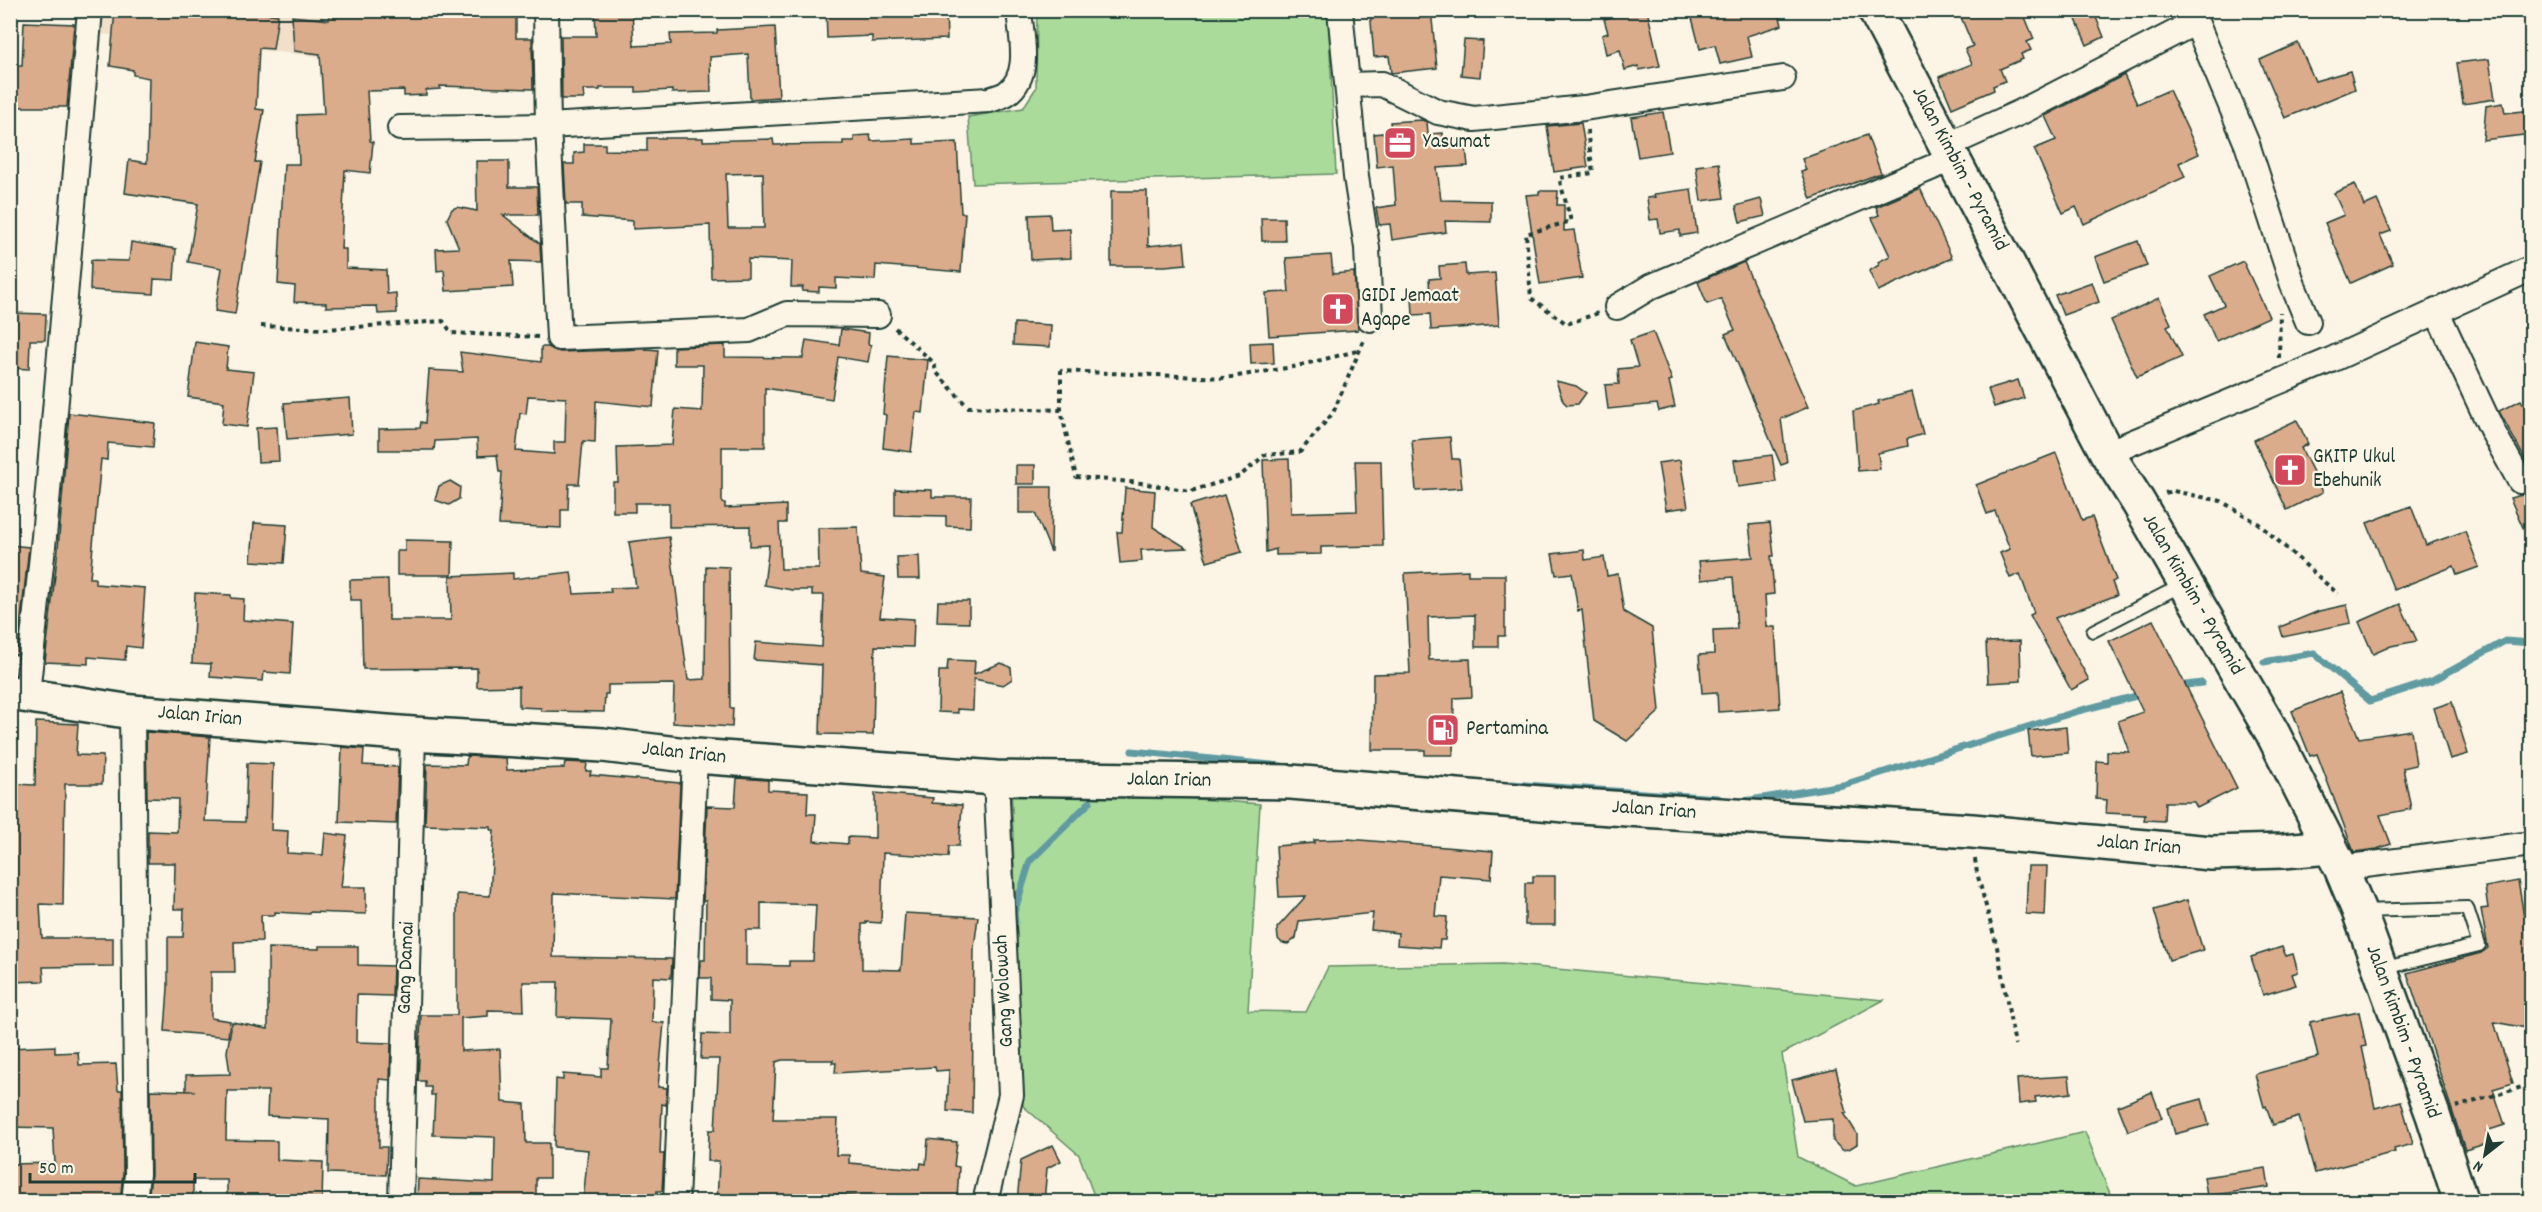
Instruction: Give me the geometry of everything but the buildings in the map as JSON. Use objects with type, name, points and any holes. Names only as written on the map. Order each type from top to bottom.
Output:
[{"type":"main road","name":"Jalan Kimbim - Pyramid","points":[[1875,10],[2107,453],[2138,502],[2271,732],[2335,857],[2359,911],[2462,1202]]},
{"type":"main road","name":"Jalan Irian","points":[[19,693],[132,712],[413,734],[603,745],[695,756],[996,778],[1291,782],[1565,805],[1972,831],[2211,853],[2283,851],[2335,857]]},
{"type":"street","points":[[19,693],[45,525],[90,10]]},
{"type":"street","points":[[546,10],[548,126],[559,338],[749,330],[788,314],[878,315]]},
{"type":"street","points":[[400,128],[548,126],[989,100],[1007,93],[1018,82],[1024,61],[1019,10]]},
{"type":"street","points":[[1340,10],[1356,177],[1367,248],[1370,319]]},
{"type":"street","points":[[1617,307],[1650,286],[1951,152],[2193,16],[2247,144],[2294,288],[2308,322]]},
{"type":"street","points":[[1348,85],[1382,84],[1438,112],[1474,119],[1584,108],[1783,78]]},
{"type":"street","points":[[2107,453],[2331,360],[2532,268]]},
{"type":"street","points":[[2436,310],[2493,432],[2520,481]]},
{"type":"street","points":[[132,712],[137,1174],[135,1202]]},
{"type":"street","name":"Gang Damai","points":[[401,1202],[413,734]]},
{"type":"street","points":[[676,1202],[695,756]]},
{"type":"street","name":"Gang Wolowah","points":[[985,1202],[1011,1095],[996,778]]},
{"type":"street","points":[[2335,857],[2532,844]]},
{"type":"lane","points":[[2093,631],[2185,584]]},
{"type":"lane","points":[[2359,911],[2467,908],[2479,945],[2379,969]]},
{"type":"path","points":[[1584,108],[1593,173],[1559,178],[1571,221],[1526,234],[1531,298],[1567,324],[1617,307]]},
{"type":"path","points":[[2277,382],[2280,346],[2278,315],[2294,288]]},
{"type":"path","points":[[878,315],[933,362],[937,373],[968,407],[1061,410]]},
{"type":"path","points":[[1361,350],[1293,367],[1225,378],[1060,370],[1061,410],[1076,477],[1141,483],[1191,491],[1240,476],[1265,455],[1300,452],[1333,413],[1361,350],[1370,319]]},
{"type":"path","points":[[261,326],[326,329],[443,321],[452,333],[559,338]]},
{"type":"path","points":[[2138,502],[2173,491],[2221,501],[2259,524],[2338,594]]},
{"type":"path","points":[[1972,831],[1977,873],[1997,947],[2015,1045]]},
{"type":"path","points":[[2433,1115],[2532,1084]]},
{"type":"shaded area","points":[[102,11],[323,11],[325,57],[100,34]]},
{"type":"green space","points":[[1037,11],[1328,11],[1336,174],[973,184],[968,117],[1023,108],[1036,88]]},
{"type":"green space","points":[[1011,784],[1260,804],[1248,1011],[1306,1012],[1328,967],[1503,964],[1884,1000],[1782,1054],[1798,1157],[1856,1186],[2085,1132],[2113,1201],[1096,1201],[1079,1155],[1023,1106]]},
{"type":"waterway","points":[[2264,662],[2314,653],[2370,701],[2432,681],[2505,641],[2532,643]]},
{"type":"waterway","points":[[2178,686],[2202,683]]},
{"type":"waterway","points":[[1744,801],[1843,785],[2078,711],[2144,694]]},
{"type":"waterway","points":[[1132,751],[1281,766]]},
{"type":"waterway","points":[[1511,784],[1718,798]]},
{"type":"waterway","points":[[1015,922],[1014,913],[1030,861],[1090,802]]},
{"type":"place","name":"Yasumat","points":[[1400,143]]},
{"type":"place","name":"GIDI Jemaat Agape","points":[[1338,309]]},
{"type":"place","name":"GKITP Ukul Ebehunik","points":[[2290,470]]},
{"type":"place","name":"Pertamina","points":[[1443,730]]}]
